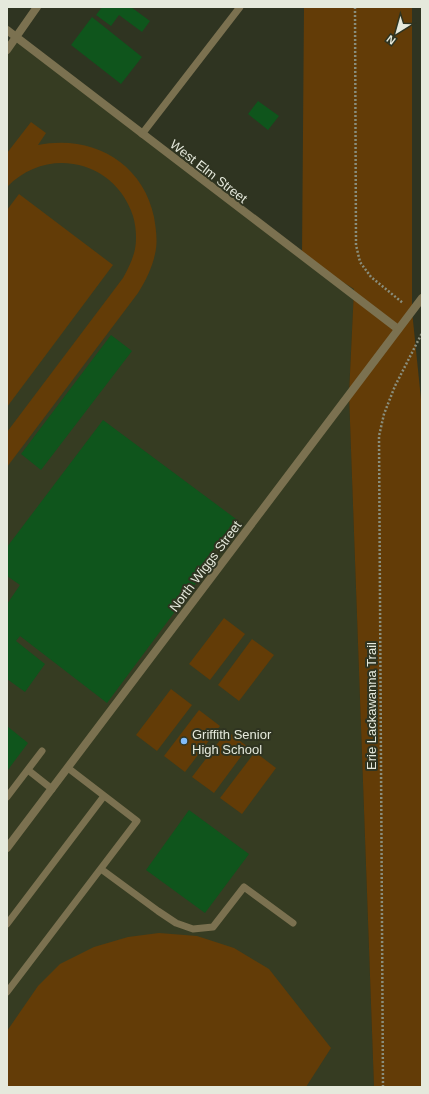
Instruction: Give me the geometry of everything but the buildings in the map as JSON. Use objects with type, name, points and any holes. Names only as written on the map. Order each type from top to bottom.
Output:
[{"type":"street","points":[[7,50],[37,7]]},
{"type":"street","name":"West Elm Street","points":[[7,30],[398,329]]},
{"type":"street","name":"North Wiggs Street","points":[[7,848],[10,839],[68,768],[422,298]]},
{"type":"lane","points":[[142,134],[240,7]]},
{"type":"lane","points":[[7,797],[42,750]]},
{"type":"lane","points":[[7,992],[137,821],[68,768]]},
{"type":"lane","points":[[28,770],[52,789]]},
{"type":"lane","points":[[7,924],[104,796]]},
{"type":"lane","points":[[101,869],[158,911],[185,927],[193,929],[213,927],[244,887],[293,923]]},
{"type":"path","points":[[354,7],[356,245],[360,262],[370,277],[402,302]]},
{"type":"path","name":"Erie Lackawanna Trail","points":[[383,1087],[379,436],[384,414],[395,386],[422,334]]},
{"type":"shaded area","points":[[304,7],[412,7],[412,311],[422,409],[422,1087],[374,1087],[349,394],[354,289],[302,257]]},
{"type":"shaded area","name":"Griffith Senior High School","points":[[15,37],[302,257],[354,289],[349,394],[374,1087],[7,1087],[7,48]]},
{"type":"shaded area","points":[[31,122],[46,133],[38,145],[58,143],[77,144],[95,148],[112,156],[126,167],[139,181],[148,198],[154,217],[156,249],[154,259],[146,279],[138,293],[7,467],[7,432],[123,278],[133,256],[136,241],[133,216],[124,197],[111,182],[96,171],[78,165],[60,163],[41,166],[23,174],[7,187],[7,153]]},
{"type":"shaded area","points":[[19,194],[113,265],[7,407],[7,210]]},
{"type":"shaded area","points":[[224,618],[245,634],[210,680],[189,664]]},
{"type":"shaded area","points":[[252,639],[274,655],[239,701],[218,685]]},
{"type":"shaded area","points":[[171,689],[192,705],[157,751],[136,735]]},
{"type":"shaded area","points":[[199,710],[220,726],[185,772],[164,756]]},
{"type":"shaded area","points":[[227,731],[248,747],[214,793],[192,777]]},
{"type":"shaded area","points":[[255,752],[276,768],[242,814],[220,798]]},
{"type":"shaded area","points":[[159,933],[197,936],[234,948],[269,969],[331,1048],[306,1087],[7,1087],[7,1031],[38,986],[60,964],[94,947],[128,937]]},
{"type":"place","name":"Griffith Senior High School","points":[[184,741]]}]
